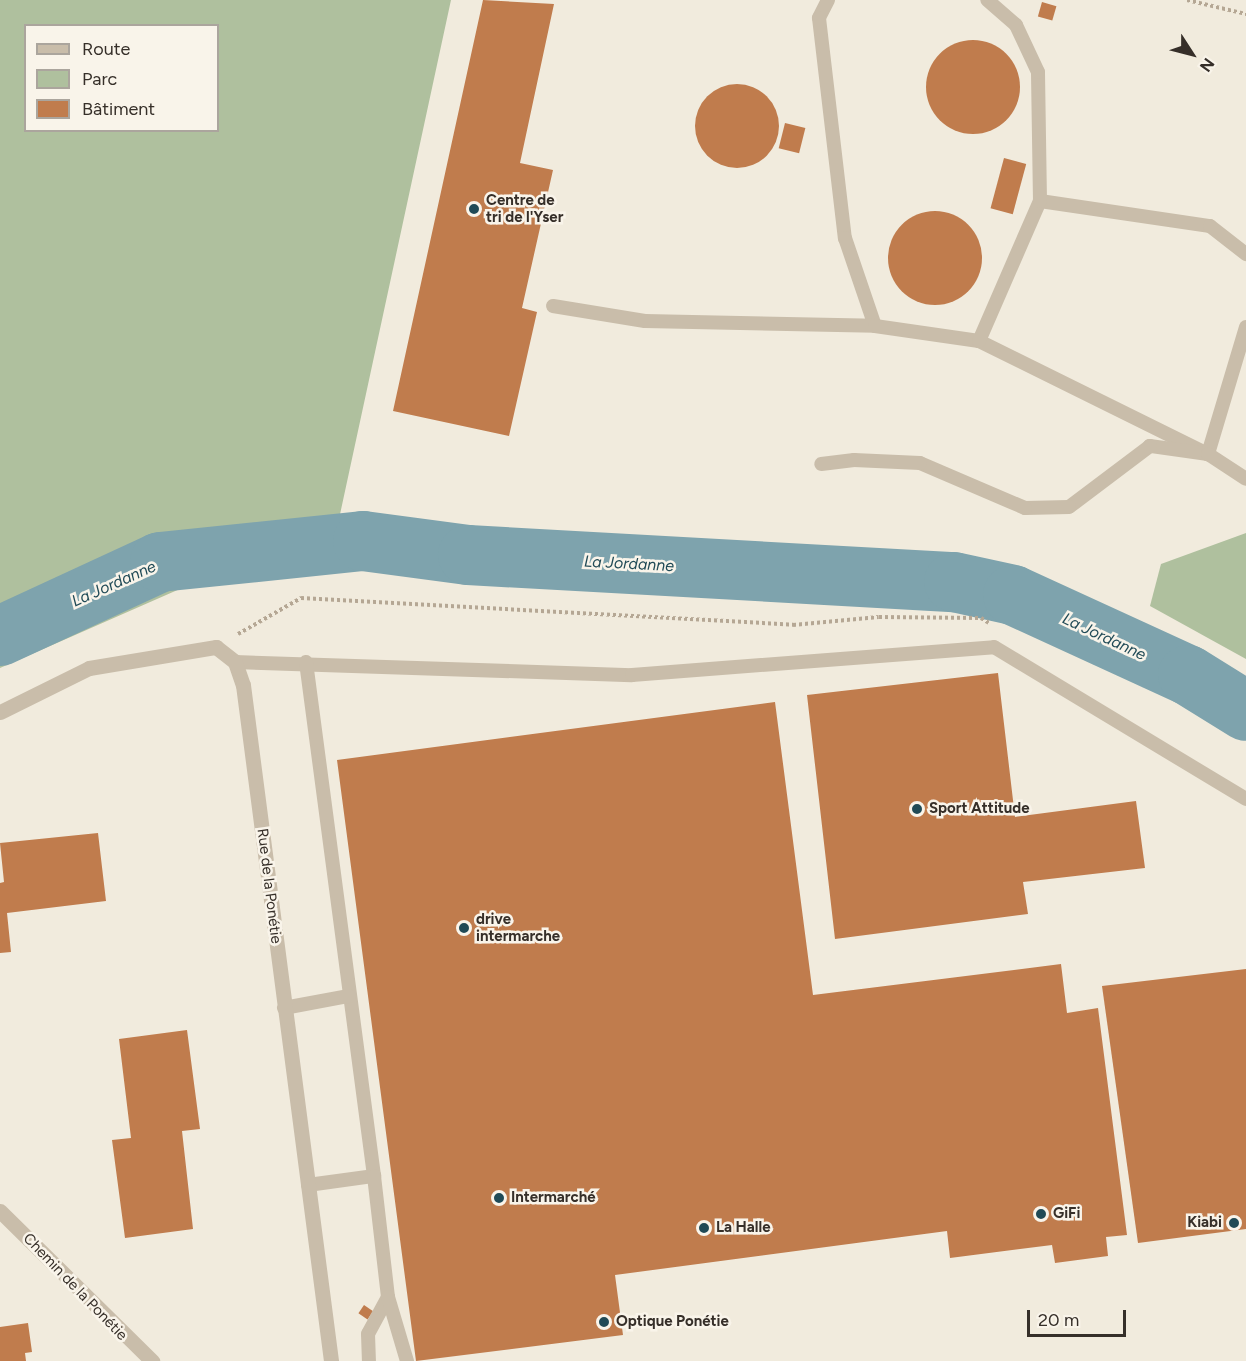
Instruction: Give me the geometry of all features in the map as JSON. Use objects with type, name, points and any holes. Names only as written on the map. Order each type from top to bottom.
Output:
[{"type":"street","points":[[0,712],[89,668],[216,646],[235,662]]},
{"type":"street","name":"Rue de la Ponétie","points":[[235,662],[243,685],[331,1361]]},
{"type":"street","name":"Chemin de la Ponétie","points":[[0,1211],[152,1361]]},
{"type":"lane","points":[[828,0],[819,18],[845,238],[875,326]]},
{"type":"lane","points":[[979,341],[1040,201],[1038,72],[1016,25],[987,0]]},
{"type":"lane","points":[[1040,201],[1210,226],[1246,254]]},
{"type":"lane","points":[[553,306],[645,321],[875,326],[979,341],[1208,454],[1246,479]]},
{"type":"lane","points":[[1208,454],[1246,327]]},
{"type":"lane","points":[[821,464],[854,460],[920,463],[1025,508],[1069,507],[1150,446],[1208,454]]},
{"type":"lane","points":[[235,662],[306,662],[632,675],[994,647],[1246,799]]},
{"type":"lane","points":[[306,662],[388,1297],[407,1361]]},
{"type":"lane","points":[[284,1008],[349,996]]},
{"type":"lane","points":[[308,1185],[374,1176]]},
{"type":"lane","points":[[369,1361],[368,1334],[388,1297]]},
{"type":"path","points":[[1187,0],[1246,14]]},
{"type":"green space","points":[[0,0],[451,0],[339,519],[0,668]]},
{"type":"green space","points":[[1246,533],[1246,659],[1150,606],[1161,564]]},
{"type":"building","name":"Centre de tri de l'Yser","points":[[483,0],[554,4],[520,163],[553,170],[522,308],[537,312],[509,436],[393,411]]},
{"type":"building","points":[[1042,2],[1056,6],[1052,21],[1038,16]]},
{"type":"building","points":[[973,40],[991,44],[1006,54],[1016,69],[1020,87],[1016,105],[1006,120],[991,130],[973,134],[955,130],[940,120],[930,105],[926,87],[930,69],[940,54],[955,44]]},
{"type":"building","points":[[737,84],[760,91],[772,103],[779,126],[772,149],[760,161],[737,168],[714,161],[702,149],[695,126],[702,103],[714,91]]},
{"type":"building","points":[[785,123],[805,128],[799,153],[779,148]]},
{"type":"building","points":[[1004,158],[1026,164],[1013,214],[991,208]]},
{"type":"building","points":[[935,211],[953,214],[968,225],[979,240],[982,258],[979,276],[968,291],[953,302],[935,305],[917,302],[902,291],[891,276],[888,258],[891,240],[902,225],[917,214]]},
{"type":"building","name":"Sport Attitude","points":[[998,673],[1015,817],[1136,801],[1145,868],[1023,882],[1028,914],[835,939],[807,695]]},
{"type":"building","points":[[775,702],[813,995],[1061,964],[1067,1013],[1098,1008],[1127,1235],[1106,1237],[1108,1256],[1055,1263],[1052,1245],[950,1258],[947,1231],[615,1275],[623,1335],[416,1361],[337,760]]},
{"type":"building","points":[[98,833],[106,901],[7,913],[11,952],[0,953],[0,883],[4,882],[0,843]]},
{"type":"building","points":[[1246,969],[1246,1229],[1138,1243],[1102,986]]},
{"type":"building","points":[[187,1030],[200,1129],[182,1131],[193,1229],[125,1238],[112,1140],[131,1138],[119,1039]]},
{"type":"building","points":[[364,1305],[373,1311],[368,1319],[358,1313]]},
{"type":"building","points":[[28,1323],[32,1352],[25,1353],[26,1361],[0,1361],[0,1327]]},
{"type":"waterway","name":"La Jordanne","points":[[0,636],[160,562],[363,541],[468,555],[954,582],[1013,595],[1188,675],[1246,711]]},
{"type":"place","name":"Centre de tri de l'Yser","points":[[474,209]]},
{"type":"place","name":"Sport Attitude","points":[[917,809]]},
{"type":"place","name":"drive intermarche","points":[[464,928]]},
{"type":"place","name":"Intermarché","points":[[499,1198]]},
{"type":"place","name":"GiFi","points":[[1041,1214]]},
{"type":"place","name":"Kiabi","points":[[1234,1223]]},
{"type":"place","name":"La Halle","points":[[704,1228]]},
{"type":"place","name":"Optique Ponétie","points":[[604,1322]]}]
